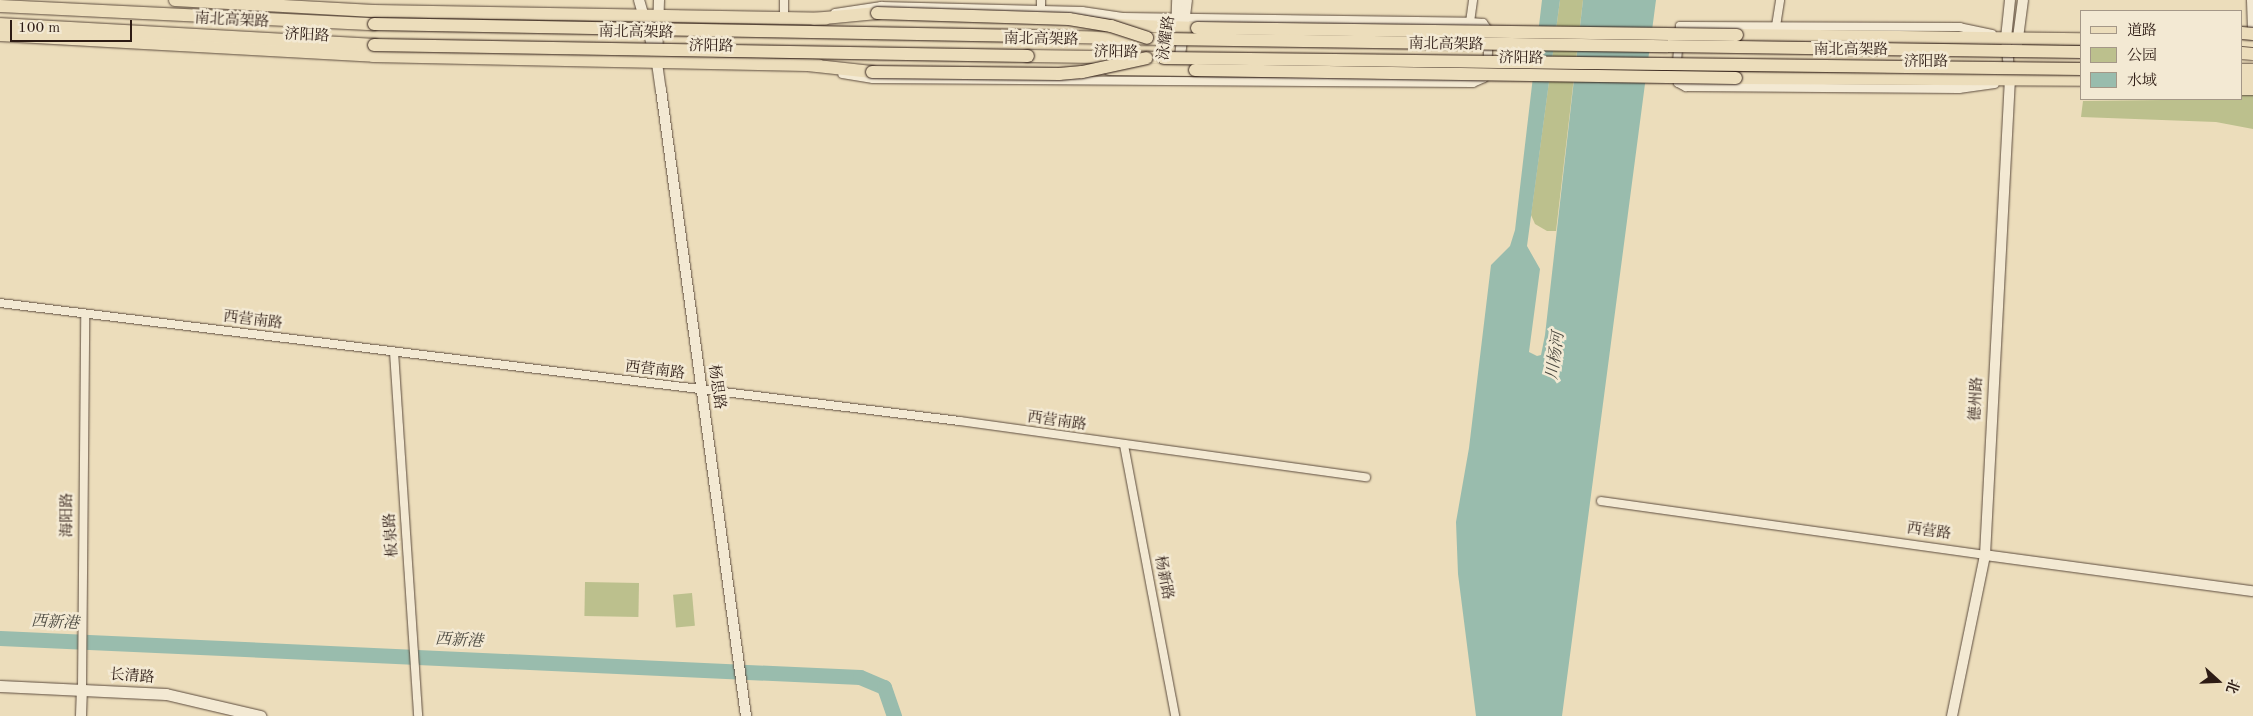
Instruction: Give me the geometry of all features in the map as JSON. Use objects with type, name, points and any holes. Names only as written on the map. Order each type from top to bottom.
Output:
[{"type":"main road","name":"济阳路","points":[[176,0],[374,11],[2080,39]]},
{"type":"main road","points":[[0,1],[20,7]]},
{"type":"main road","name":"南北高架路","points":[[0,6],[374,24],[2080,52]]},
{"type":"main road","points":[[814,19],[878,13],[1068,19],[1111,26],[1147,38]]},
{"type":"main road","name":"南北高架路","points":[[0,24],[374,45],[1147,58],[2080,69]]},
{"type":"main road","name":"济阳路","points":[[0,35],[373,56],[657,63],[1949,80],[2080,80]]},
{"type":"main road","points":[[2243,52],[2250,40]]},
{"type":"main road","points":[[808,65],[872,72],[1059,74],[1082,72],[1147,58]]},
{"type":"main road","name":"长清路","points":[[0,686],[82,688],[166,694],[260,716]]},
{"type":"street","points":[[639,0],[641,15],[657,63]]},
{"type":"street","points":[[657,63],[660,16],[659,0]]},
{"type":"street","points":[[784,0],[784,19]]},
{"type":"street","points":[[1041,0],[1041,10]]},
{"type":"street","name":"泳耀路","points":[[1177,0],[1184,23]]},
{"type":"street","name":"泳耀路","points":[[1178,70],[1187,0]]},
{"type":"street","points":[[1470,22],[1473,0]]},
{"type":"street","points":[[1776,26],[1780,0]]},
{"type":"street","name":"德州路","points":[[1952,716],[1984,555],[2012,38],[2010,0]]},
{"type":"street","name":"德州路","points":[[2012,38],[2023,0]]},
{"type":"street","points":[[2250,40],[2251,0]]},
{"type":"street","points":[[808,65],[872,79],[1473,83],[1484,78],[1487,73],[1489,30],[1483,23],[1184,23],[1041,10],[911,3],[864,6],[814,19]]},
{"type":"street","points":[[2010,80],[1959,88],[1686,87],[1678,83],[1676,74],[1680,26],[1960,28],[2012,38]]},
{"type":"street","name":"杨思路","points":[[657,63],[746,716]]},
{"type":"street","name":"西营南路","points":[[0,303],[960,421],[1124,446],[1366,477]]},
{"type":"street","name":"海阳路","points":[[81,716],[85,314]]},
{"type":"street","name":"板泉路","points":[[394,352],[418,716]]},
{"type":"street","name":"杨新路","points":[[1124,446],[1176,716]]},
{"type":"street","name":"西营路","points":[[1601,501],[2253,592]]},
{"type":"green space","points":[[1560,0],[1583,0],[1556,231],[1547,231],[1535,224],[1531,215]]},
{"type":"green space","points":[[2243,94],[2253,94],[2253,129],[2216,122],[2081,117],[2083,101],[2243,100]]},
{"type":"green space","points":[[585,582],[639,583],[638,617],[584,616]]},
{"type":"green space","points":[[692,593],[695,626],[676,628],[673,595]]},
{"type":"water","name":"川杨河","points":[[1542,0],[1560,0],[1527,246],[1540,269],[1529,352],[1537,356],[1541,355],[1545,335],[1583,0],[1656,0],[1562,716],[1476,716],[1458,574],[1456,522],[1469,448],[1491,265],[1510,246],[1515,230]]},
{"type":"waterway","name":"西新港","points":[[0,638],[860,677],[884,687],[894,716]]}]
